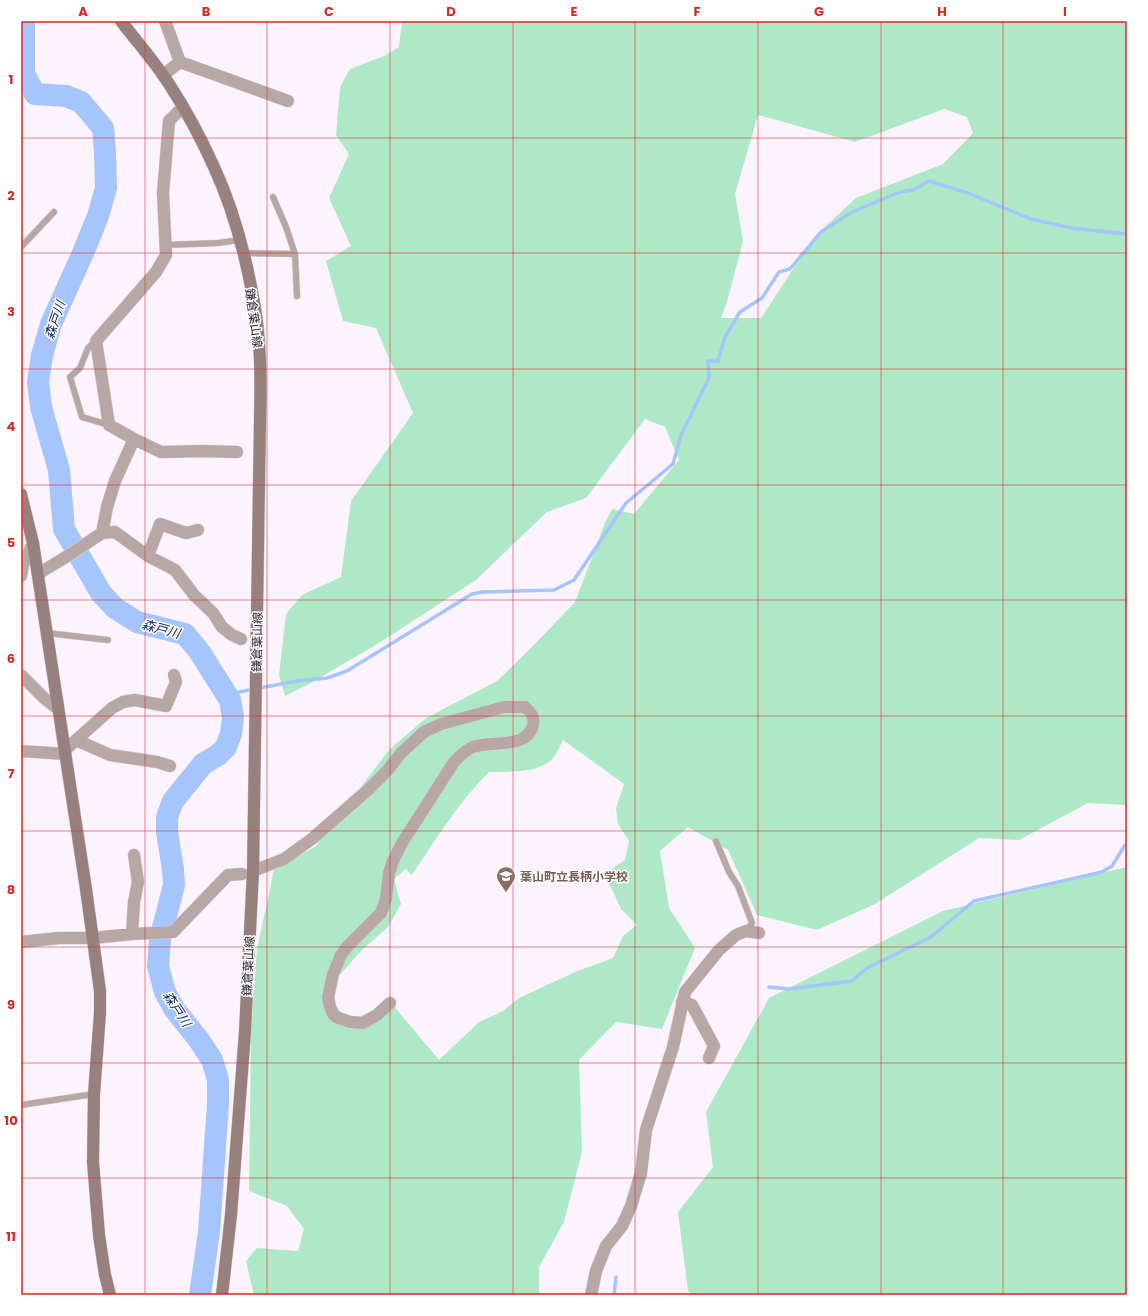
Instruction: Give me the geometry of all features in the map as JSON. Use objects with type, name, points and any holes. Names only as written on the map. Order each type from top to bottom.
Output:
[{"type":"main road","name":"鎌倉葉山線","points":[[121,21],[163,75],[183,107],[214,166],[226,195],[240,240],[253,298],[260,371],[245,1032],[231,1215],[222,1295]]},
{"type":"main road","points":[[21,494],[25,524],[33,543],[38,574],[100,991],[94,1094],[93,1162],[102,1255],[110,1295]]},
{"type":"street","points":[[165,21],[180,62]]},
{"type":"street","points":[[163,75],[180,62]]},
{"type":"street","points":[[180,62],[288,100]]},
{"type":"street","points":[[183,107],[170,121],[163,193],[166,255],[156,272],[96,341],[109,425],[161,452],[237,452]]},
{"type":"street","points":[[102,533],[107,507],[115,481],[134,439]]},
{"type":"street","points":[[148,556],[160,524],[186,532],[198,530]]},
{"type":"street","points":[[38,574],[102,533],[115,532],[148,556],[175,570],[194,595],[213,613],[222,627],[232,635],[241,639]]},
{"type":"street","points":[[21,576],[22,565],[33,543]]},
{"type":"street","points":[[21,674],[44,698],[58,709]]},
{"type":"street","points":[[21,751],[65,752],[76,740],[112,708],[123,702],[135,700],[166,706],[176,682],[174,675]]},
{"type":"street","points":[[21,942],[59,938],[93,938],[173,932],[228,875],[248,873],[284,859],[313,838],[369,789],[387,771],[401,753],[424,732],[447,722],[504,707],[525,707],[530,711],[534,722],[528,735],[514,742],[475,746],[464,752],[454,762],[402,843],[393,861],[389,873],[386,899],[381,913],[341,955],[333,974],[328,997],[330,1007],[336,1018],[350,1022],[363,1023],[376,1016],[390,1003]]},
{"type":"street","points":[[76,740],[110,755],[157,762],[170,766]]},
{"type":"street","points":[[132,934],[134,902],[138,882],[134,855]]},
{"type":"street","points":[[591,1295],[596,1271],[606,1246],[622,1226],[631,1206],[641,1172],[646,1130],[673,1047],[685,992],[720,950],[736,935],[746,931],[759,933]]},
{"type":"street","points":[[682,1002],[692,1005],[714,1046],[709,1058]]},
{"type":"lane","points":[[273,197],[286,227],[295,254],[297,296]]},
{"type":"lane","points":[[21,247],[54,212]]},
{"type":"lane","points":[[165,245],[218,243],[240,240]]},
{"type":"lane","points":[[243,253],[295,254]]},
{"type":"lane","points":[[96,341],[88,348],[80,368],[70,377],[82,417],[109,425]]},
{"type":"lane","points":[[47,633],[108,640]]},
{"type":"lane","points":[[716,841],[729,872],[738,886],[752,924],[746,931]]},
{"type":"lane","points":[[21,1105],[94,1094]]},
{"type":"green space","points":[[402,21],[1127,21],[1127,805],[1088,803],[1019,840],[979,838],[875,904],[817,930],[757,915],[728,850],[688,827],[660,851],[669,908],[695,948],[662,1029],[616,1022],[579,1060],[582,1152],[564,1222],[539,1267],[539,1295],[254,1295],[246,1261],[257,1248],[298,1251],[304,1229],[287,1206],[249,1191],[251,1035],[257,949],[274,870],[316,846],[389,750],[426,718],[497,681],[530,649],[575,602],[605,523],[612,509],[634,514],[679,460],[665,427],[645,419],[586,498],[547,512],[476,580],[379,643],[311,683],[285,696],[279,675],[286,614],[302,595],[341,577],[351,501],[413,413],[376,328],[343,321],[326,261],[351,246],[329,198],[349,154],[336,135],[340,87],[350,69],[384,56],[399,47]],"holes":[[[944,109],[967,117],[973,133],[943,164],[856,198],[814,237],[761,318],[721,318],[727,302],[743,241],[735,194],[758,115],[855,142]],[[563,740],[624,784],[616,808],[618,824],[629,841],[625,860],[610,870],[608,881],[621,909],[637,925],[623,936],[613,958],[575,972],[519,998],[503,1011],[479,1022],[439,1060],[388,999],[367,1014],[354,1018],[341,1012],[335,1004],[335,993],[339,976],[360,952],[388,927],[401,904],[394,879],[406,869],[412,875],[457,809],[489,772],[522,771],[547,764],[554,757]]]},
{"type":"green space","points":[[1127,867],[1127,1295],[692,1295],[688,1291],[678,1212],[713,1167],[706,1112],[769,998],[943,911]]},
{"type":"waterway","name":"森戸川","points":[[24,21],[24,74],[35,94],[66,96],[81,102],[103,128],[105,152],[106,188],[98,216],[51,324],[42,355],[38,382],[41,407],[59,470],[64,529],[101,593],[115,608],[137,622],[185,634],[199,651],[230,700],[233,717],[231,734],[226,747],[218,755],[203,764],[173,801],[167,817],[167,832],[174,885],[160,939],[158,966],[165,992],[175,1010],[199,1040],[212,1060],[218,1080],[218,1104],[209,1232],[200,1295]]},
{"type":"waterway","points":[[230,700],[239,692],[297,681],[327,678],[347,671],[472,594],[482,592],[554,590],[574,580],[626,503],[673,464],[681,435],[709,378],[708,361],[718,361],[725,337],[740,312],[762,298],[779,272],[790,269],[821,232],[852,212],[900,192],[913,190],[929,181],[968,193],[1031,219],[1071,228],[1127,234]]},
{"type":"waterway","points":[[769,987],[789,989],[852,981],[867,968],[931,937],[974,901],[1102,872],[1112,866],[1127,844]]},
{"type":"waterway","points":[[614,1295],[616,1277]]},
{"type":"place","name":"葉山町立長柄小学校","points":[[506,893]]}]
